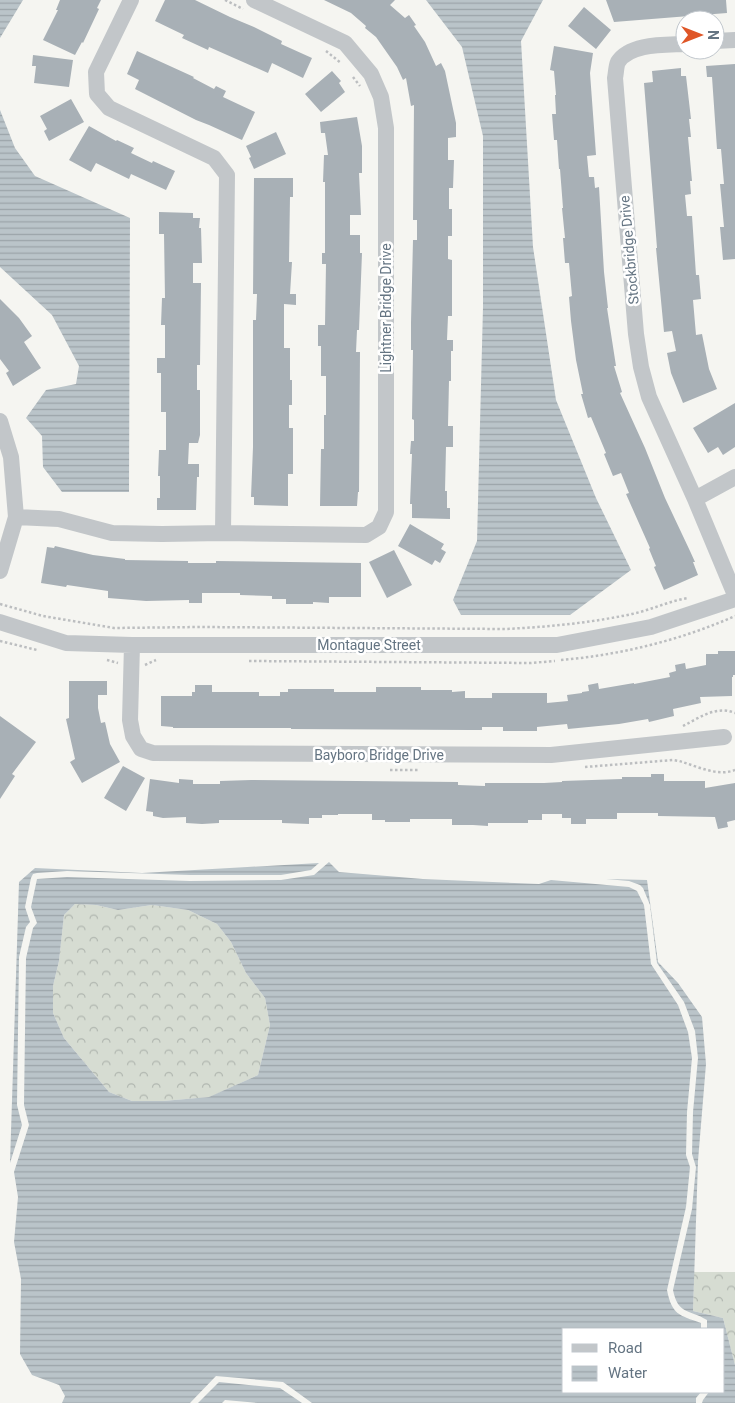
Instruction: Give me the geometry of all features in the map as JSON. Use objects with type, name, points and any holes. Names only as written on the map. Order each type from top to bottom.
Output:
[{"type":"street","points":[[131,0],[96,72],[97,94],[109,108],[214,158],[227,175],[223,533]]},
{"type":"street","name":"Lightner Bridge Drive","points":[[16,517],[60,519],[112,533],[366,536],[379,526],[386,512],[386,128],[381,97],[371,74],[345,43],[251,6]]},
{"type":"street","name":"Stockbridge Drive","points":[[675,49],[644,46],[628,53],[617,63],[615,78],[635,324],[641,367],[649,397],[695,498],[735,595]]},
{"type":"street","points":[[0,421],[10,457],[16,517],[0,571]]},
{"type":"street","points":[[695,498],[735,477]]},
{"type":"street","name":"Montague Street","points":[[0,622],[66,642],[132,645],[557,645],[650,627],[735,599]]},
{"type":"street","name":"Bayboro Bridge Drive","points":[[132,645],[130,720],[133,736],[142,749],[153,753],[551,756],[724,737]]},
{"type":"path","points":[[225,0],[251,6]]},
{"type":"path","points":[[325,50],[343,64]]},
{"type":"path","points":[[350,73],[360,87]]},
{"type":"path","points":[[0,604],[43,616],[114,628],[504,629],[593,621],[633,614],[686,598],[694,598]]},
{"type":"path","points":[[245,661],[531,663],[565,660],[618,652],[647,645],[689,633],[735,616]]},
{"type":"path","points":[[145,673],[145,664],[155,660],[162,660]]},
{"type":"path","points":[[678,729],[708,713],[719,710],[735,713]]},
{"type":"green space","points":[[75,904],[96,905],[118,910],[152,905],[188,910],[217,924],[231,942],[246,973],[265,998],[270,1025],[258,1075],[210,1097],[163,1101],[132,1101],[109,1092],[64,1038],[53,1013],[53,986],[59,961],[64,915]]},
{"type":"green space","points":[[694,1272],[735,1272],[735,1365],[723,1318],[693,1311]]},
{"type":"water","points":[[0,0],[23,0],[0,38]]},
{"type":"water","points":[[426,0],[543,0],[521,41],[533,247],[556,400],[596,498],[631,570],[570,615],[461,615],[453,600],[477,541],[483,307],[483,136],[462,47]]},
{"type":"water","points":[[0,110],[15,148],[35,176],[130,218],[129,492],[62,492],[43,467],[42,436],[26,418],[46,390],[76,384],[79,366],[52,315],[0,267]]},
{"type":"water","points":[[329,862],[339,872],[423,879],[539,884],[551,880],[629,887],[637,891],[644,905],[651,964],[678,1005],[688,1032],[692,1058],[687,1112],[686,1155],[690,1167],[686,1207],[667,1290],[674,1309],[682,1316],[701,1323],[701,1328],[562,1328],[562,1393],[700,1393],[696,1398],[696,1403],[312,1403],[283,1382],[216,1376],[190,1403],[62,1403],[65,1396],[59,1385],[32,1375],[20,1354],[21,1279],[14,1242],[18,1197],[14,1172],[29,1125],[24,1105],[26,958],[33,928],[37,923],[31,907],[37,879],[67,877],[190,881],[281,880],[314,875]],"holes":[[[75,904],[96,905],[118,910],[152,905],[188,910],[217,924],[231,942],[246,973],[265,998],[270,1025],[258,1075],[209,1097],[163,1101],[132,1101],[109,1092],[64,1038],[53,1013],[53,986],[59,961],[64,915]]]},
{"type":"water","points":[[319,863],[311,870],[281,875],[190,875],[67,871],[33,874],[25,907],[30,922],[26,927],[19,957],[17,1105],[22,1125],[10,1163],[19,882],[35,868],[142,873]]},
{"type":"water","points":[[606,879],[647,880],[658,962],[678,983],[702,1017],[706,1064],[698,1161],[693,1311],[723,1318],[735,1365],[735,1403],[702,1403],[708,1393],[725,1393],[725,1328],[707,1328],[707,1320],[681,1308],[673,1290],[692,1209],[696,1167],[692,1154],[693,1112],[698,1058],[695,1031],[684,1002],[657,963],[650,905],[643,888],[629,881]]},
{"type":"water","points":[[219,1382],[280,1388],[302,1403],[258,1403],[225,1400],[222,1403],[198,1403]]},
{"type":"building","points":[[60,0],[101,0],[97,8],[99,9],[83,43],[75,55],[43,40],[58,10],[56,10]]},
{"type":"building","points":[[165,0],[195,0],[282,41],[281,44],[312,58],[303,78],[272,63],[268,73],[209,47],[208,50],[182,38],[184,35],[155,21]]},
{"type":"building","points":[[324,0],[395,0],[390,5],[405,18],[409,15],[425,42],[436,66],[441,63],[445,71],[456,123],[456,137],[448,138],[448,160],[454,160],[453,188],[449,188],[449,209],[452,209],[452,236],[448,236],[448,259],[452,260],[452,316],[448,316],[447,340],[453,340],[451,381],[449,381],[448,426],[453,426],[453,447],[446,447],[445,491],[447,491],[447,508],[450,508],[450,519],[412,518],[412,504],[410,504],[412,454],[410,454],[411,441],[414,441],[414,420],[412,419],[413,350],[411,350],[413,240],[417,240],[417,220],[413,220],[414,105],[411,106],[406,78],[403,80],[397,67],[376,37],[351,13]]},
{"type":"building","points":[[606,0],[726,0],[727,13],[725,13],[725,10],[675,10],[675,17],[614,22]]},
{"type":"building","points":[[584,7],[611,30],[596,49],[568,26]]},
{"type":"building","points":[[554,46],[593,53],[590,73],[596,155],[587,156],[589,177],[594,177],[595,188],[599,187],[607,308],[616,366],[614,366],[622,392],[620,393],[695,562],[693,562],[698,575],[664,590],[654,567],[656,566],[650,548],[626,494],[629,493],[621,473],[613,476],[591,417],[588,418],[581,394],[583,394],[571,321],[569,297],[572,296],[569,263],[565,263],[563,238],[565,238],[557,140],[554,140],[552,114],[556,114],[556,95],[554,71],[550,70]]},
{"type":"building","points":[[137,51],[194,77],[214,89],[216,86],[226,91],[223,97],[255,112],[242,140],[196,120],[135,89],[139,80],[127,74]]},
{"type":"building","points":[[33,55],[73,60],[69,87],[34,83],[36,66],[32,66]]},
{"type":"building","points":[[735,64],[735,259],[723,260],[720,227],[724,227],[720,184],[724,184],[721,149],[717,149],[712,77],[707,77],[706,66]]},
{"type":"building","points":[[681,68],[681,76],[686,76],[691,119],[689,119],[691,137],[688,137],[692,181],[690,181],[691,194],[685,195],[687,216],[692,216],[696,275],[699,275],[701,299],[693,300],[696,335],[702,334],[709,369],[717,389],[683,403],[671,373],[667,353],[676,351],[672,331],[664,332],[644,83],[653,82],[652,71]]},
{"type":"building","points":[[332,71],[341,81],[339,83],[345,92],[321,112],[305,94]]},
{"type":"building","points":[[71,99],[84,122],[49,141],[44,131],[47,129],[40,116]]},
{"type":"building","points":[[357,117],[362,146],[362,173],[359,173],[361,215],[350,215],[350,235],[360,235],[360,253],[362,253],[359,330],[357,330],[356,352],[360,352],[359,492],[357,506],[320,506],[321,449],[324,449],[324,415],[326,415],[326,376],[321,376],[321,346],[318,346],[318,325],[325,325],[326,264],[322,264],[322,253],[325,253],[325,182],[323,182],[324,155],[328,155],[325,133],[321,133],[320,122]]},
{"type":"building","points":[[89,126],[116,141],[134,148],[131,153],[175,171],[166,190],[131,174],[129,179],[96,163],[91,172],[69,160]]},
{"type":"building","points":[[276,132],[286,154],[254,169],[246,146]]},
{"type":"building","points":[[254,178],[293,178],[293,197],[290,197],[289,262],[292,262],[290,294],[296,294],[296,305],[284,304],[284,348],[290,348],[290,380],[292,380],[292,405],[289,405],[289,428],[293,428],[293,474],[288,474],[288,506],[254,505],[254,497],[251,497],[253,320],[256,320],[257,294],[253,294]]},
{"type":"building","points":[[159,212],[193,213],[193,218],[200,218],[202,263],[193,263],[193,283],[201,283],[200,365],[197,365],[197,390],[200,390],[200,435],[198,443],[189,443],[188,464],[199,464],[196,510],[157,510],[157,498],[160,498],[160,476],[158,476],[159,450],[166,450],[166,412],[161,412],[161,373],[157,373],[157,358],[165,358],[165,325],[161,325],[162,298],[165,298],[164,234],[159,234]]},
{"type":"building","points":[[0,299],[19,318],[32,336],[24,342],[41,368],[13,386],[6,373],[9,371],[0,359]]},
{"type":"building","points":[[735,403],[735,447],[723,455],[718,447],[708,453],[693,428]]},
{"type":"building","points":[[410,524],[444,544],[441,549],[446,552],[440,563],[435,560],[432,565],[398,546]]},
{"type":"building","points":[[55,546],[125,560],[188,561],[188,563],[216,563],[216,561],[361,563],[361,597],[329,597],[329,603],[313,602],[313,604],[286,604],[286,599],[272,599],[272,596],[240,595],[240,593],[202,593],[202,603],[189,603],[189,600],[146,601],[108,598],[108,591],[41,583],[47,547],[54,548]]},
{"type":"building","points":[[394,550],[412,585],[387,598],[369,562]]},
{"type":"building","points":[[718,651],[735,651],[735,675],[732,677],[732,696],[700,697],[701,703],[673,709],[674,716],[649,722],[648,719],[568,729],[567,724],[537,727],[537,731],[503,731],[503,727],[482,727],[482,730],[469,730],[173,728],[161,726],[161,696],[192,696],[192,692],[195,692],[195,685],[212,685],[212,692],[259,692],[259,696],[280,696],[280,692],[288,692],[288,689],[334,689],[334,692],[376,692],[376,687],[421,687],[421,690],[465,691],[465,698],[492,698],[492,693],[547,693],[547,703],[568,701],[567,695],[589,691],[588,685],[598,683],[599,689],[670,677],[669,673],[676,671],[675,665],[685,663],[686,669],[706,665],[706,654],[718,654]]},
{"type":"building","points":[[69,681],[107,681],[107,695],[98,695],[98,708],[101,723],[105,722],[110,744],[120,762],[82,783],[70,762],[75,759],[66,719],[69,718]]},
{"type":"building","points":[[0,716],[36,742],[12,774],[15,776],[0,799]]},
{"type":"building","points":[[123,766],[145,778],[126,811],[104,798]]},
{"type":"building","points":[[651,774],[664,774],[664,781],[705,781],[705,788],[735,783],[735,820],[727,822],[728,827],[718,829],[715,817],[658,816],[658,813],[617,813],[617,819],[586,819],[586,824],[571,824],[571,818],[562,818],[562,814],[542,814],[542,820],[528,820],[528,823],[488,823],[488,826],[452,825],[452,819],[410,819],[410,822],[385,822],[385,820],[372,820],[372,814],[338,814],[322,815],[322,818],[309,818],[309,824],[282,823],[282,820],[219,820],[219,823],[202,824],[186,823],[186,817],[163,818],[153,816],[153,812],[146,811],[150,779],[179,783],[179,779],[193,780],[193,784],[220,784],[220,781],[251,780],[458,782],[458,785],[485,786],[485,783],[544,783],[622,779],[622,777],[651,777]]}]
